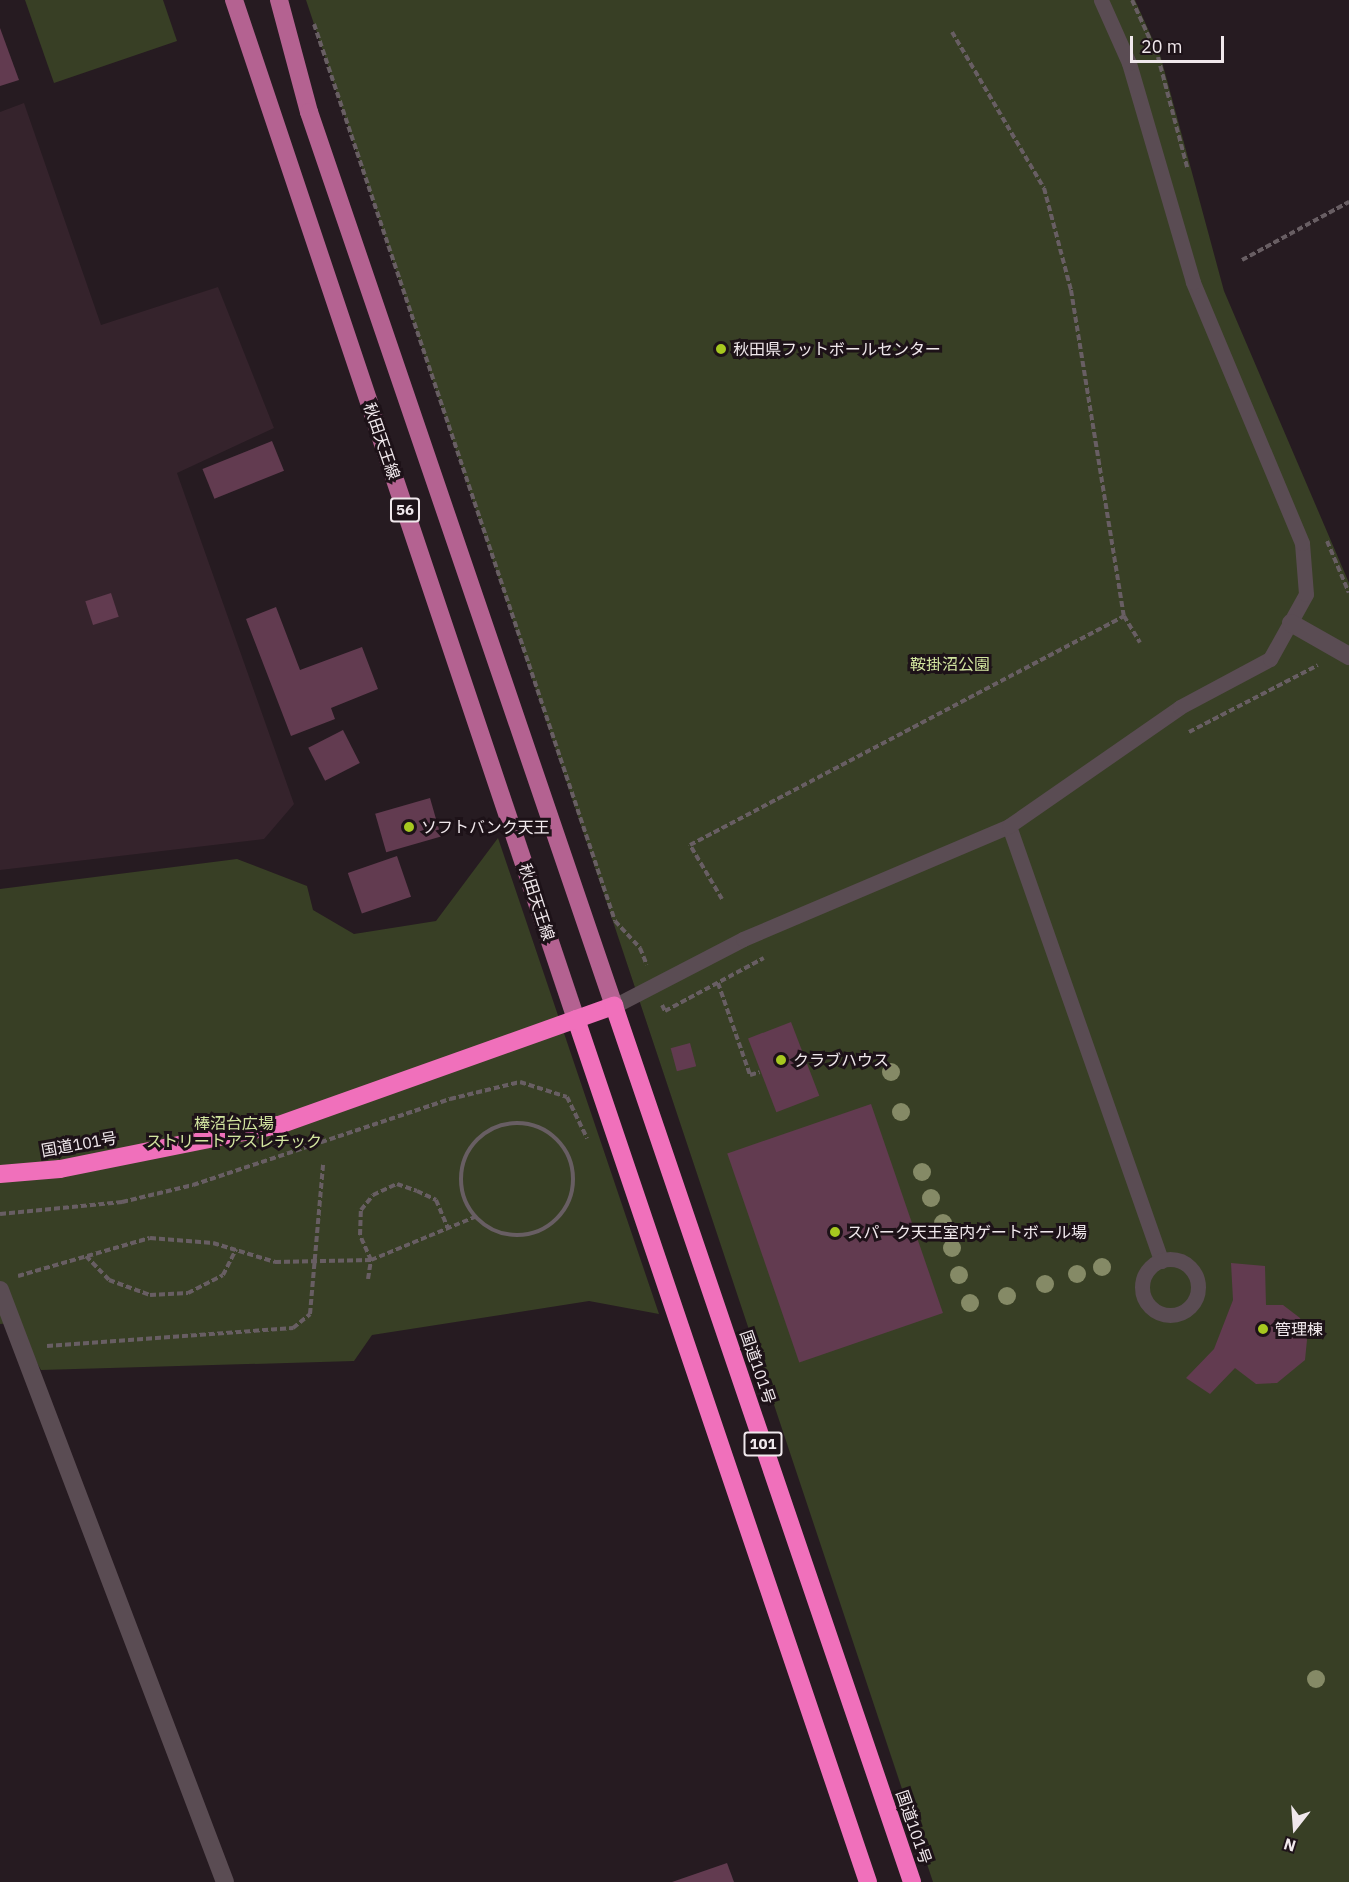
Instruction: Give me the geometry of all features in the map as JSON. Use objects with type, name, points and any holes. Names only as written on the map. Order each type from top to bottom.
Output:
[{"type":"highway","name":"国道101号","points":[[0,1174],[60,1169],[279,1125],[614,1006],[912,1882]]},
{"type":"highway","name":"101","points":[[576,1019],[868,1882]]},
{"type":"main road","name":"秋田天王線","points":[[234,0],[576,1019]]},
{"type":"main road","name":"56","points":[[279,0],[309,112],[614,1006]]},
{"type":"street","points":[[1291,623],[1349,656]]},
{"type":"street","points":[[5,1284],[8,1324],[25,1348],[225,1882]]},
{"type":"lane","points":[[614,1006],[743,939],[1009,826],[1180,707],[1270,659],[1306,594],[1302,543],[1193,282],[1129,63],[1101,0]]},
{"type":"lane","points":[[1009,826],[1161,1261]]},
{"type":"path","points":[[1132,0],[1158,57],[1190,180]]},
{"type":"path","points":[[310,11],[615,921],[640,948],[648,969]]},
{"type":"path","points":[[952,32],[1044,188],[1071,290],[1124,616],[1140,643]]},
{"type":"path","points":[[1242,260],[1349,202]]},
{"type":"path","points":[[1321,528],[1349,593]]},
{"type":"path","points":[[722,899],[690,845],[1124,616]]},
{"type":"path","points":[[718,983],[750,1075],[759,1072]]},
{"type":"path","points":[[661,1001],[665,1011]]},
{"type":"path","points":[[0,1214],[122,1202],[193,1185],[450,1099],[520,1082],[567,1097],[592,1147]]},
{"type":"path","points":[[509,1123],[538,1125],[566,1149],[574,1184],[569,1202],[552,1223],[527,1235],[508,1235],[475,1217],[465,1201],[461,1173],[470,1146],[483,1133],[509,1123]]},
{"type":"path","points":[[25,1348],[293,1328],[310,1314],[323,1165]]},
{"type":"path","points":[[368,1279],[371,1260],[360,1235],[361,1210],[373,1195],[397,1185],[436,1200],[448,1228]]},
{"type":"path","points":[[5,1284],[86,1256],[150,1238],[236,1250],[275,1262],[371,1260],[475,1217]]},
{"type":"path","points":[[86,1256],[109,1280],[150,1295],[188,1293],[223,1275],[236,1250]]},
{"type":"shaded area","points":[[24,103],[101,325],[218,287],[274,428],[177,473],[294,804],[264,839],[0,870],[0,112]]},
{"type":"green space","points":[[25,0],[163,0],[177,41],[54,83]]},
{"type":"green space","name":"鞍掛沼公園","points":[[306,0],[1135,0],[1161,58],[1224,291],[1349,583],[1349,1882],[933,1882]]},
{"type":"green space","name":"棒沼台広場 ストリートアスレチック","points":[[498,838],[659,1314],[589,1301],[372,1335],[354,1361],[41,1370],[14,1323],[0,1324],[0,889],[237,859],[307,886],[313,910],[354,934],[436,921]]},
{"type":"building","points":[[0,28],[19,80],[0,86]]},
{"type":"building","points":[[272,441],[284,471],[214,499],[202,469]]},
{"type":"building","points":[[111,593],[119,617],[93,625],[85,601]]},
{"type":"building","points":[[276,607],[300,670],[362,647],[378,689],[331,708],[335,719],[291,736],[246,619]]},
{"type":"building","points":[[343,730],[360,763],[325,781],[308,748]]},
{"type":"building","name":"ソフトバンク天王","points":[[430,798],[441,836],[386,852],[375,814]]},
{"type":"building","points":[[397,856],[411,897],[362,914],[348,873]]},
{"type":"building","name":"クラブハウス","points":[[791,1022],[819,1096],[776,1112],[748,1038]]},
{"type":"building","points":[[690,1043],[696,1066],[677,1071],[671,1048]]},
{"type":"building","name":"スパーク天王室内ゲートボール場","points":[[871,1104],[943,1313],[799,1362],[727,1153]]},
{"type":"building","name":"管理棟","points":[[1231,1263],[1265,1266],[1266,1305],[1283,1305],[1300,1318],[1307,1340],[1305,1360],[1277,1383],[1256,1384],[1235,1368],[1210,1394],[1186,1378],[1214,1349],[1233,1300]]},
{"type":"building","points":[[727,1863],[734,1882],[672,1882]]},
{"type":"place","name":"秋田県フットボールセンター","points":[[721,349]]},
{"type":"place","name":"ソフトバンク天王","points":[[409,827]]},
{"type":"place","name":"クラブハウス","points":[[781,1060]]},
{"type":"place","name":"スパーク天王室内ゲートボール場","points":[[835,1232]]},
{"type":"place","name":"管理棟","points":[[1263,1329]]}]
